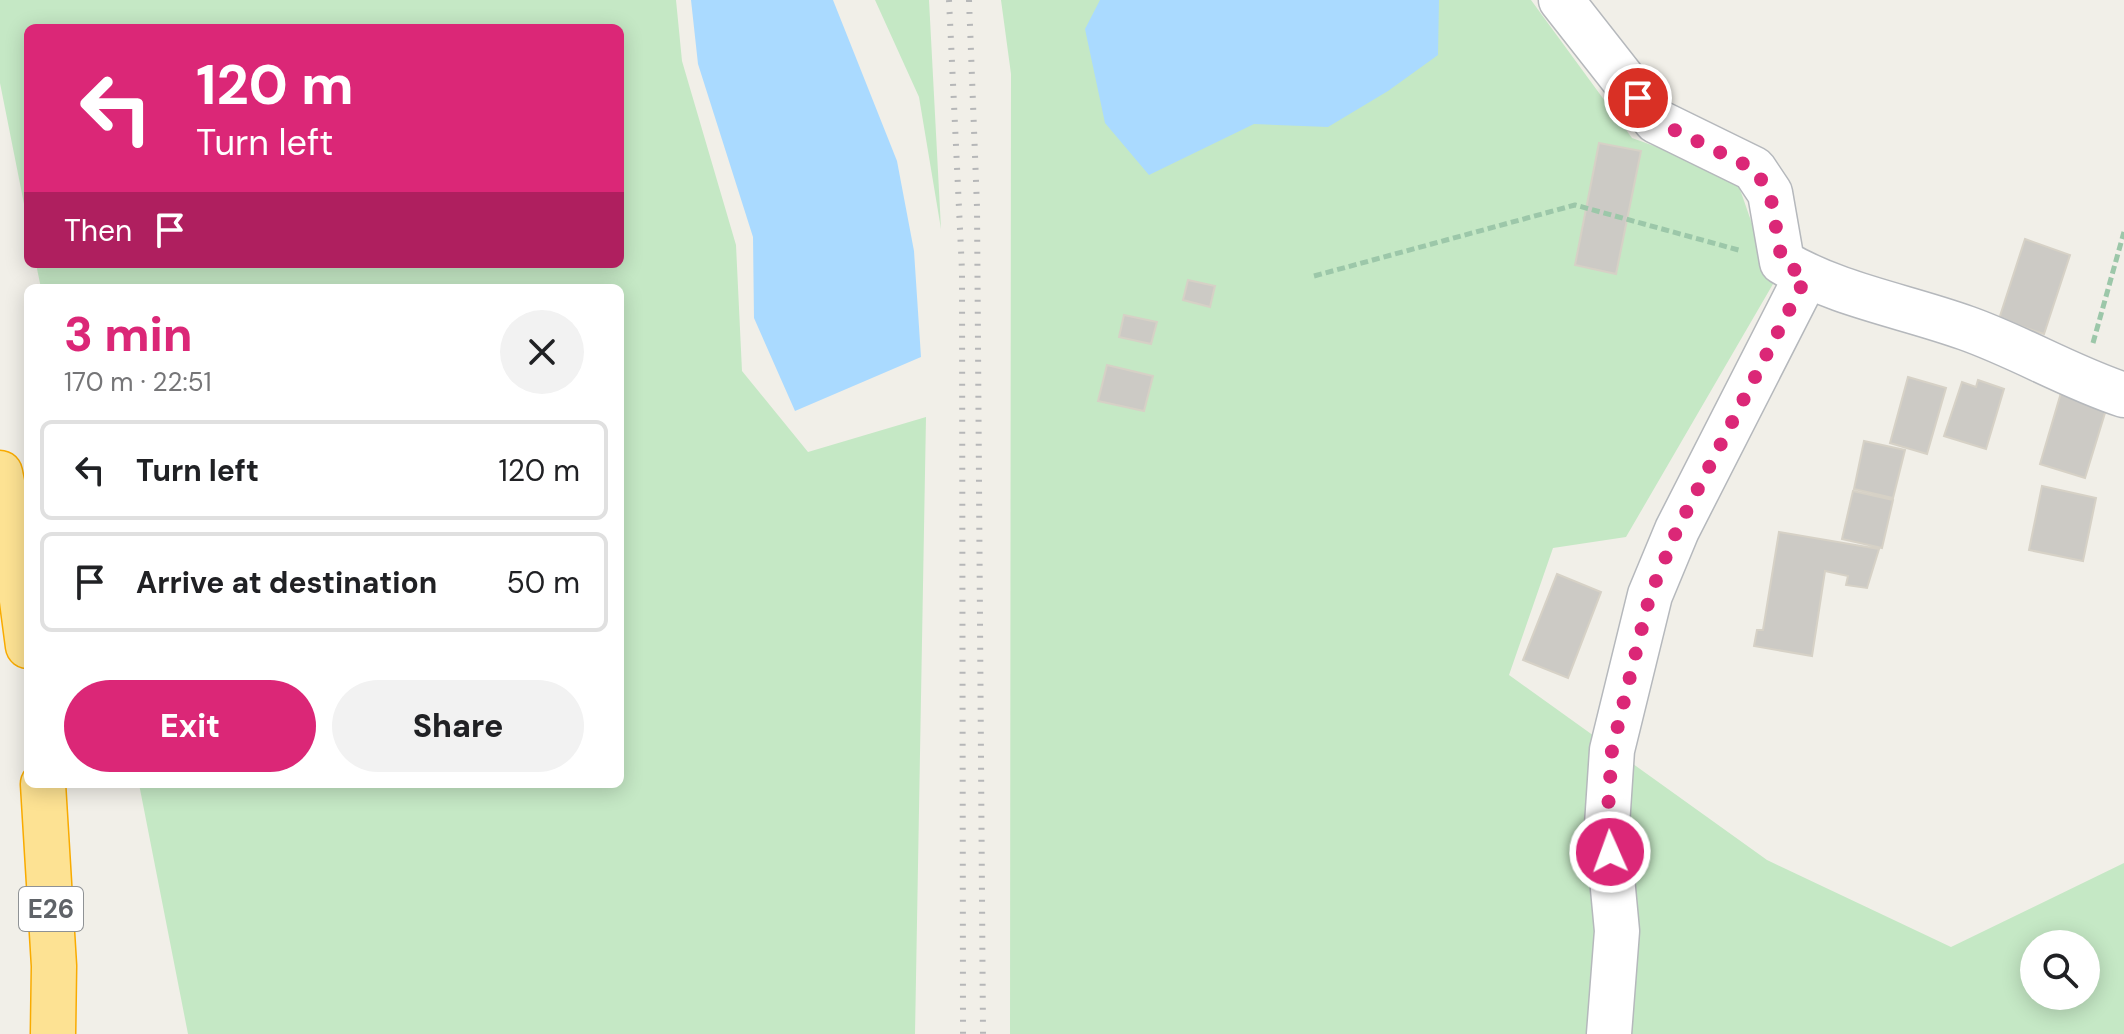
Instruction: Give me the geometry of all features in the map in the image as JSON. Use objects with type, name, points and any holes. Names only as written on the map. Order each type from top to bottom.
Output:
[{"type":"highway","points":[[0,473],[14,540],[24,616]]},
{"type":"highway","name":"E26","points":[[43,788],[54,966],[53,1034]]},
{"type":"street","points":[[1561,0],[1656,121],[1754,169],[1770,193],[1794,269],[1650,595],[1612,750],[1607,825],[1617,931],[1609,1034]]},
{"type":"street","points":[[1794,269],[1969,329],[2082,381],[2124,395]]},
{"type":"path","points":[[1314,276],[1575,205],[1794,269]]},
{"type":"path","points":[[2082,381],[2124,232]]},
{"type":"green space","points":[[0,0],[676,0],[682,61],[736,245],[742,371],[808,452],[926,417],[915,1034],[188,1034],[140,788],[624,788],[624,284],[40,284],[37,268],[624,268],[624,24],[24,24],[24,204],[0,83]]},
{"type":"green space","points":[[875,0],[929,0],[941,229],[919,97]]},
{"type":"green space","points":[[1001,0],[1531,0],[1632,138],[1735,175],[1773,284],[1626,537],[1553,548],[1509,675],[1767,860],[1951,947],[2124,863],[2124,1034],[1010,1034],[1011,74]]},
{"type":"water","points":[[691,0],[833,0],[897,161],[914,251],[921,357],[795,411],[754,318],[753,237],[698,64]]},
{"type":"water","points":[[1100,0],[1439,0],[1438,55],[1388,91],[1328,127],[1254,124],[1149,175],[1105,123],[1085,29]]},
{"type":"building","points":[[1599,143],[1641,151],[1616,274],[1575,265]]},
{"type":"building","points":[[2025,239],[2070,255],[2044,334],[1999,319]]},
{"type":"building","points":[[1188,280],[1215,286],[1210,307],[1183,300]]},
{"type":"building","points":[[1124,315],[1157,322],[1151,344],[1119,337]]},
{"type":"building","points":[[1107,365],[1153,376],[1144,411],[1098,401]]},
{"type":"building","points":[[1908,377],[1946,388],[1927,454],[1890,443]]},
{"type":"building","points":[[1978,380],[2004,389],[1986,449],[1944,436],[1962,382],[1976,387]]},
{"type":"building","points":[[2063,386],[2109,400],[2085,478],[2040,464]]},
{"type":"building","points":[[1864,441],[1905,450],[1893,498],[1854,489]]},
{"type":"building","points":[[2042,486],[2096,498],[2083,561],[2029,550]]},
{"type":"building","points":[[1853,491],[1893,500],[1882,548],[1842,539]]},
{"type":"building","points":[[1779,532],[1879,549],[1867,588],[1846,585],[1848,576],[1825,571],[1812,656],[1754,646],[1757,630],[1763,630]]},
{"type":"building","points":[[1557,574],[1601,592],[1568,678],[1523,660]]},
{"type":"railway","points":[[949,0],[962,271],[963,1034]]},
{"type":"railway","points":[[969,0],[977,207],[983,1034]]},
{"type":"route","points":[[1610,852],[1607,825],[1612,750],[1650,595],[1677,530],[1806,277],[1782,262],[1770,193],[1754,169],[1656,121],[1638,98]]}]
